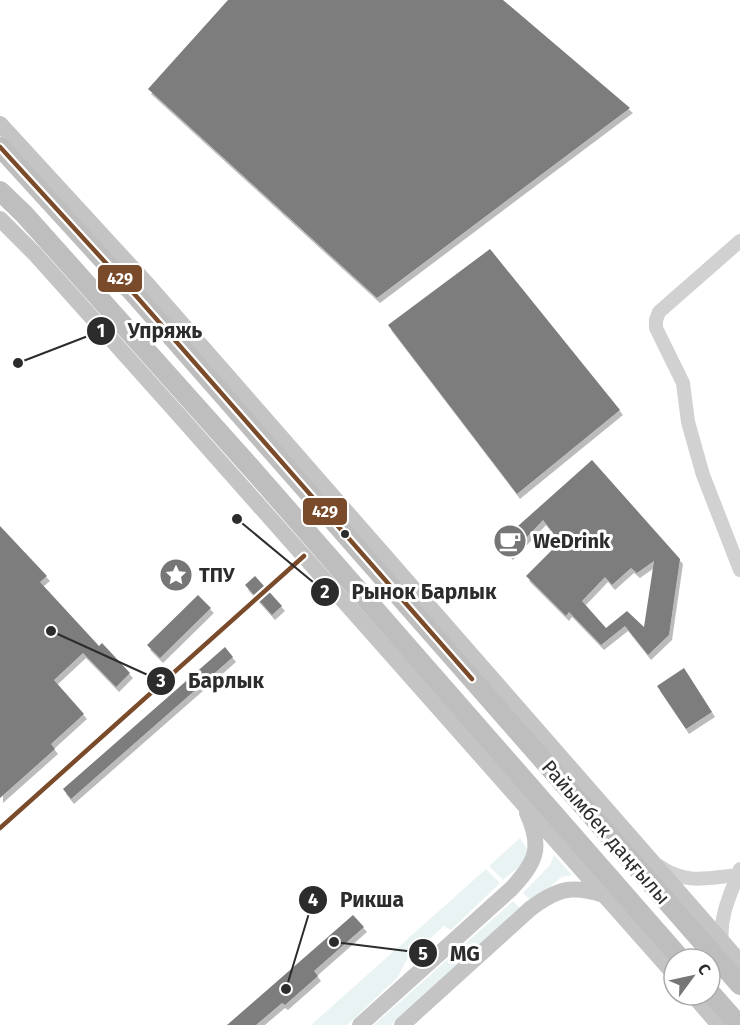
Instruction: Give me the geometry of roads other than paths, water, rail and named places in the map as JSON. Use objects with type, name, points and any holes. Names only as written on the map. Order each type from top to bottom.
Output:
[{"type":"highway","name":"Райымбек даңғылы","points":[[0,147],[137,297],[740,985]]},
{"type":"highway","name":"Райымбек даңғылы","points":[[0,191],[24,214],[253,470],[671,947]]},
{"type":"highway","points":[[722,1006],[739,1025]]},
{"type":"main road","points":[[0,124],[148,285],[740,963]]},
{"type":"main road","points":[[0,219],[59,280],[662,960]]},
{"type":"main road","points":[[360,1025],[526,873],[534,859],[537,844],[533,827],[521,801]]},
{"type":"main road","points":[[402,1025],[546,897],[561,890],[577,888],[604,895]]},
{"type":"main road","points":[[703,1007],[719,1025]]},
{"type":"street","points":[[740,242],[659,312],[656,320],[656,328],[683,382],[688,422],[703,475],[740,570]]},
{"type":"street","points":[[648,857],[669,873],[690,880],[739,871]]},
{"type":"street","points":[[722,942],[723,915],[739,871]]},
{"type":"place","name":"Упряжь","points":[[18,363]]},
{"type":"place","name":"Рынок Барлык","points":[[237,519]]},
{"type":"place","name":"WeDrink","points":[[510,541]]},
{"type":"place","name":"ТПУ","points":[[176,575]]},
{"type":"place","name":"Барлык","points":[[51,631]]},
{"type":"place","name":"MG","points":[[334,942]]},
{"type":"place","name":"Рикша","points":[[286,989]]}]
